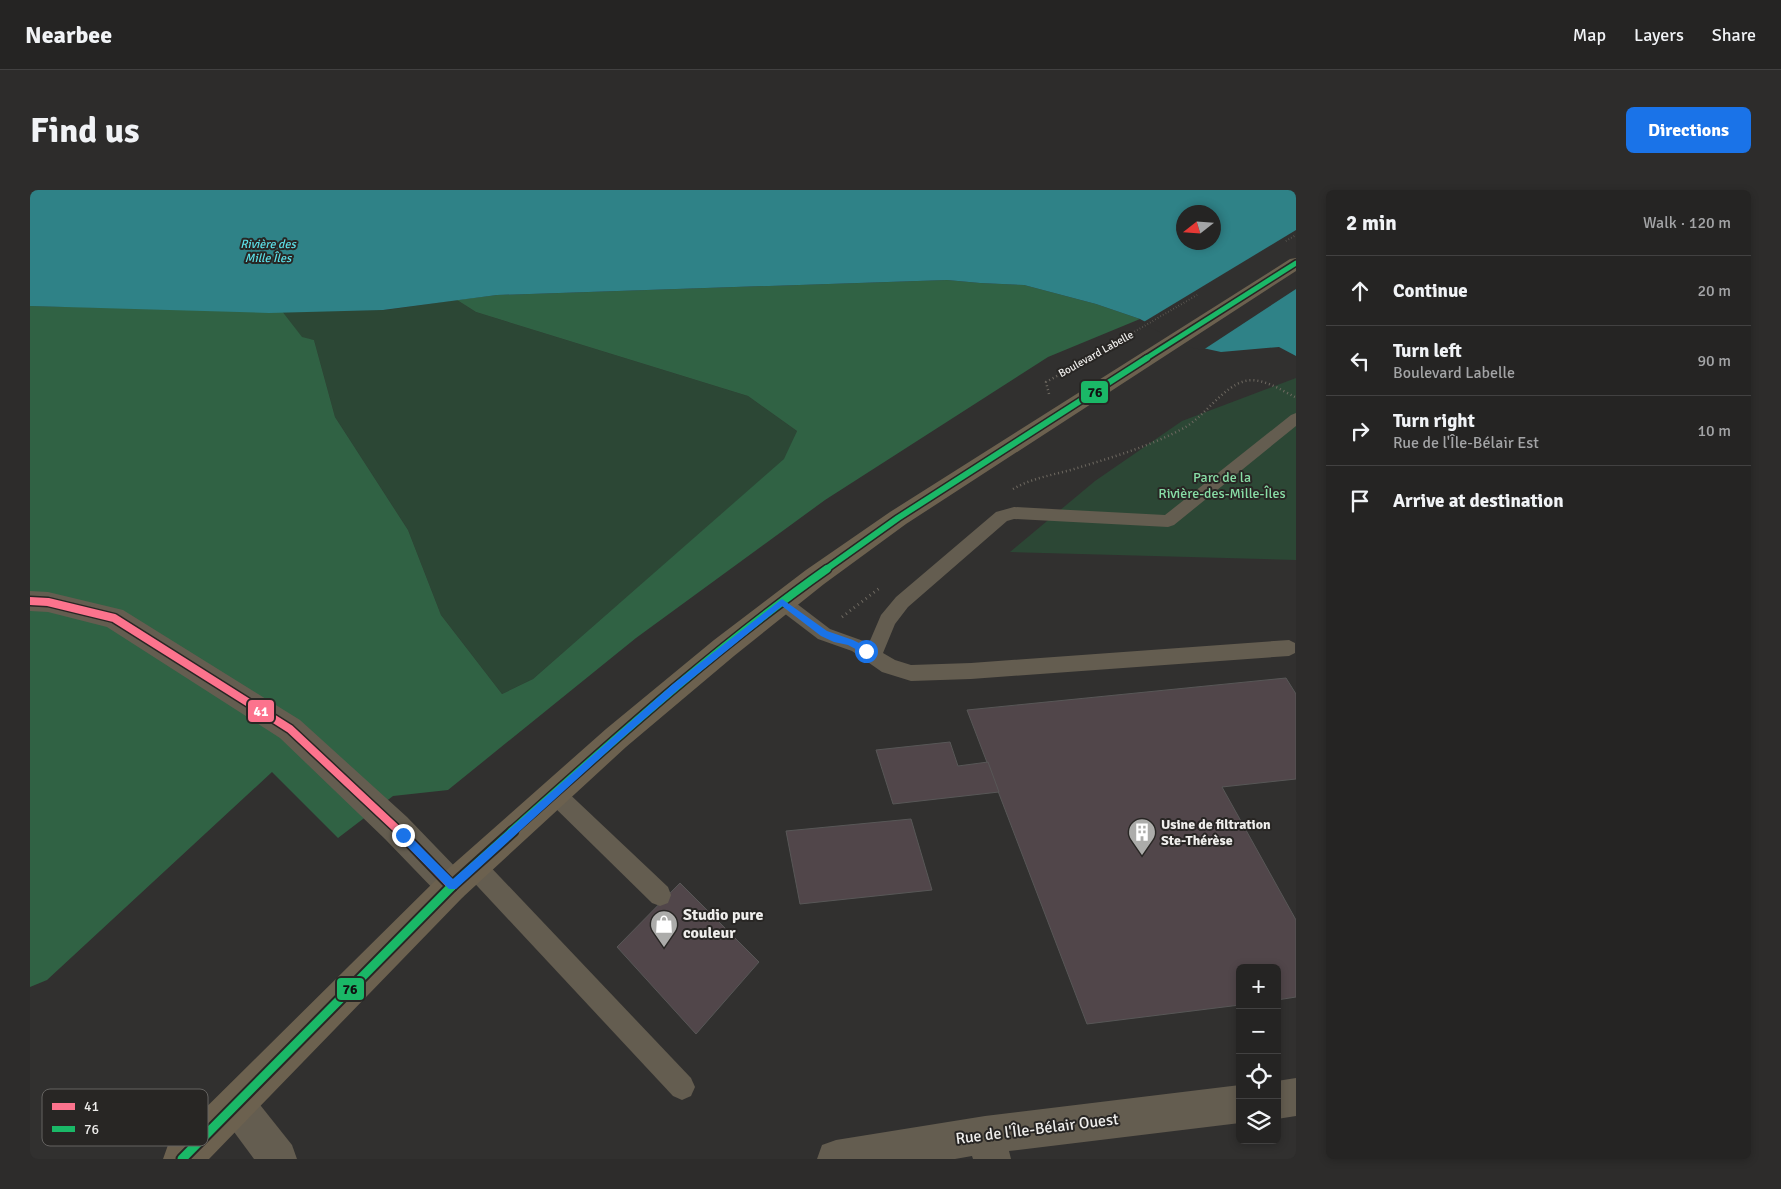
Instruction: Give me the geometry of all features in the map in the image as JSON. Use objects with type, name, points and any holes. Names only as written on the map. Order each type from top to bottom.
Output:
[{"type":"main road","points":[[208,1133],[463,876],[676,687],[782,602],[898,518],[1296,263]]},
{"type":"main road","points":[[182,1159],[195,1146]]},
{"type":"street","points":[[30,601],[48,602],[114,618],[290,729],[396,828],[463,876]]},
{"type":"street","points":[[1281,1100],[1296,1098]]},
{"type":"street","points":[[236,1104],[278,1159]]},
{"type":"street","name":"Rue de l'Île-Bélair Ouest","points":[[836,1159],[988,1147],[1236,1105]]},
{"type":"lane","points":[[874,656],[887,620],[902,602],[1002,516],[1014,512],[1168,521],[1296,418]]},
{"type":"lane","points":[[782,602],[824,634],[850,642],[898,670],[910,672],[1289,648]]},
{"type":"lane","points":[[554,794],[660,894]]},
{"type":"lane","points":[[463,876],[682,1087]]},
{"type":"path","name":"Boulevard Labelle","points":[[1046,382],[1145,327]]},
{"type":"path","points":[[1009,491],[1028,481],[1109,457],[1179,430],[1197,420],[1220,398],[1242,381],[1257,381],[1296,397]]},
{"type":"path","points":[[838,620],[885,583]]},
{"type":"green space","points":[[947,280],[1024,285],[1096,304],[1140,319],[1048,357],[825,500],[636,638],[448,790],[393,796],[338,838],[272,772],[47,980],[30,987],[30,306],[282,311],[302,337],[314,340],[335,417],[408,530],[441,615],[502,694],[533,679],[784,459],[797,431],[748,396],[476,312],[457,300],[497,295]]},
{"type":"green space","points":[[457,300],[476,312],[748,396],[797,431],[785,459],[533,679],[502,694],[441,615],[408,530],[335,417],[314,340],[302,338],[282,311],[386,310]]},
{"type":"green space","name":"Parc de la Rivière-des-Mille-Îles","points":[[1296,378],[1296,560],[1010,552],[1095,481],[1182,421]]},
{"type":"water","name":"Rivière des Mille Îles","points":[[30,190],[1296,190],[1296,356],[1279,347],[1221,352],[1189,345],[1140,319],[1096,304],[1024,285],[947,280],[497,295],[383,310],[269,313],[30,306]]},
{"type":"pier","points":[[1296,230],[1296,289],[1203,350],[1188,347],[1142,323]]},
{"type":"building","name":"Usine de filtration Ste-Thérèse","points":[[1286,678],[1296,694],[1296,779],[1222,787],[1296,920],[1296,997],[1281,999],[1281,964],[1236,964],[1236,1005],[1087,1024],[967,710]]},
{"type":"building","points":[[950,742],[958,766],[988,762],[999,792],[893,804],[876,750]]},
{"type":"building","points":[[911,819],[932,890],[800,904],[786,831]]},
{"type":"building","points":[[680,883],[759,962],[696,1034],[617,947]]},
{"type":"transit line","name":"76","points":[[208,1133],[452,886],[616,738],[724,648],[815,577],[898,518],[1296,263]]},
{"type":"transit line","name":"41","points":[[30,601],[48,602],[114,618],[290,729],[396,828],[452,886]]},
{"type":"transit line","name":"76","points":[[182,1159],[195,1146]]},
{"type":"place","name":"Usine de filtration Ste-Thérèse","points":[[1142,856]]},
{"type":"place","name":"Studio pure couleur","points":[[664,948]]},
{"type":"route","points":[[403,835],[452,886],[616,738],[782,602],[824,634],[850,642],[866,651]]}]
